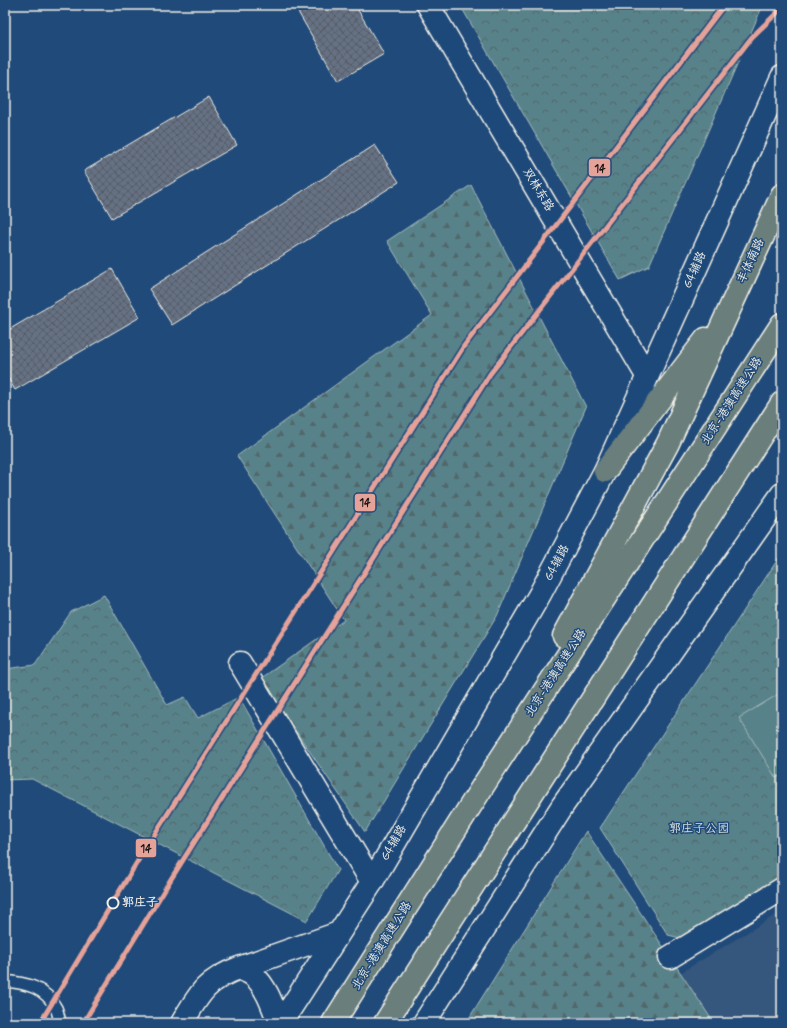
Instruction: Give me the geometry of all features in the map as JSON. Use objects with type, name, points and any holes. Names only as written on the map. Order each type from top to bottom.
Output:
[{"type":"highway","name":"丰体南路","points":[[731,306],[782,195]]},
{"type":"highway","points":[[605,471],[731,306]]},
{"type":"highway","points":[[483,786],[668,443],[731,306]]},
{"type":"highway","name":"北京-港澳高速公路","points":[[333,1023],[483,786],[782,324]]},
{"type":"highway","points":[[385,1023],[782,403]]},
{"type":"highway","points":[[750,452],[782,412]]},
{"type":"street","name":"双林东路","points":[[428,5],[648,376]]},
{"type":"street","name":"G4辅路","points":[[280,1023],[372,882],[540,594],[605,471],[782,77]]},
{"type":"street","points":[[424,1023],[563,805],[782,494]]},
{"type":"street","points":[[240,663],[372,882]]},
{"type":"street","points":[[670,957],[782,889]]},
{"type":"street","points":[[182,1023],[197,997],[208,984],[223,974],[339,933]]},
{"type":"street","points":[[238,968],[252,975],[262,985],[270,998],[280,1023]]},
{"type":"lane","points":[[5,981],[33,986],[47,995],[56,1008],[60,1023]]},
{"type":"shaded area","points":[[782,911],[782,1023],[714,1023],[680,973]]},
{"type":"green space","points":[[460,5],[763,5],[649,266],[620,280]]},
{"type":"green space","points":[[471,185],[586,407],[497,616],[365,832],[260,679],[344,620],[237,456],[432,315],[387,241]]},
{"type":"green space","name":"郭庄子公园","points":[[782,553],[782,877],[680,938],[668,935],[600,828]]},
{"type":"green space","points":[[104,595],[167,705],[185,697],[198,718],[239,697],[338,870],[307,921],[32,779],[5,780],[5,669],[35,665],[71,612]]},
{"type":"green space","points":[[782,692],[782,775],[776,778],[739,718]]},
{"type":"green space","points":[[586,831],[714,1023],[466,1023]]},
{"type":"building","points":[[294,5],[355,5],[384,54],[338,81]]},
{"type":"building","points":[[209,97],[237,145],[112,218],[84,171]]},
{"type":"building","points":[[375,145],[399,182],[172,325],[149,289]]},
{"type":"building","points":[[112,269],[140,317],[15,390],[5,373],[5,332]]},
{"type":"transit line","name":"14","points":[[40,1023],[139,859],[464,346],[724,5]]},
{"type":"transit line","name":"14","points":[[83,1023],[171,879],[490,374],[752,37],[782,8]]},
{"type":"place","name":"郭庄子","points":[[113,903]]}]
